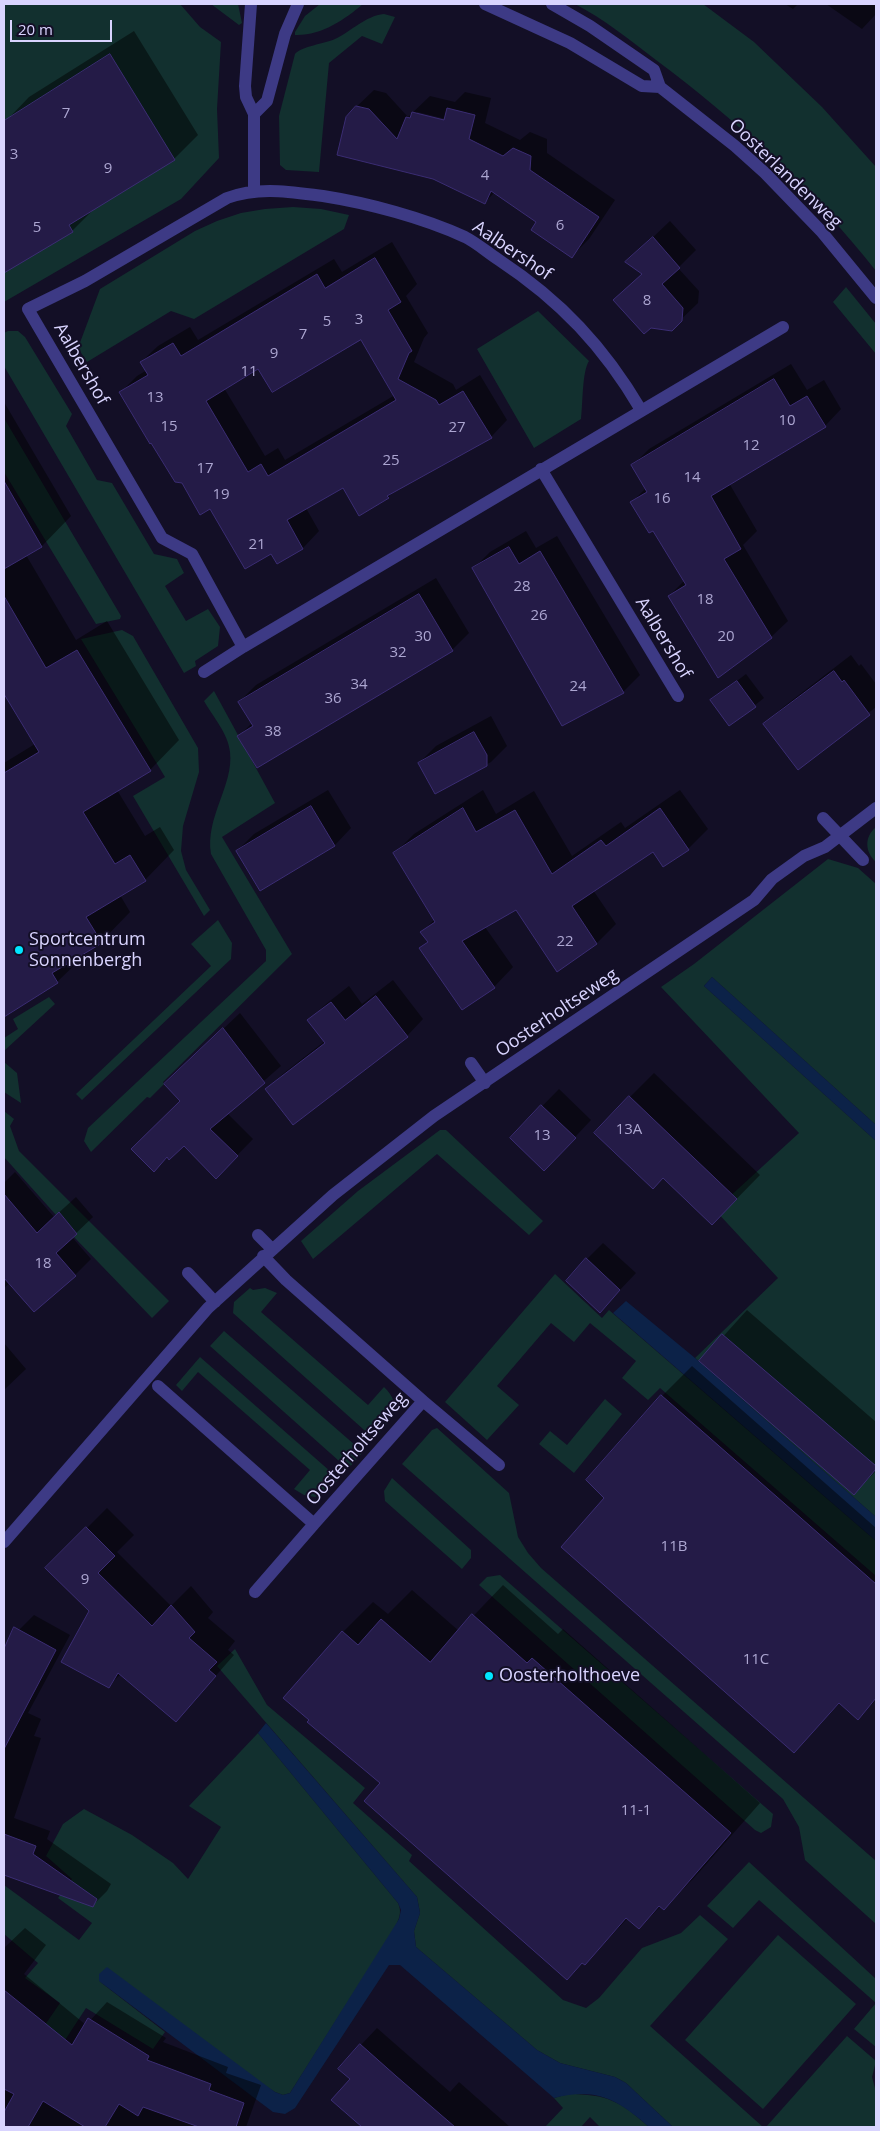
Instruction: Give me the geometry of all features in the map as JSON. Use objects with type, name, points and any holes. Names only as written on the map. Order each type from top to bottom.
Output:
[{"type":"street","points":[[252,4],[246,66],[246,97],[254,114],[254,190]]},
{"type":"street","points":[[254,114],[267,101],[285,34],[298,4]]},
{"type":"street","name":"Oosterlandenweg","points":[[485,4],[570,44],[642,86],[660,87]]},
{"type":"street","name":"Oosterlandenweg","points":[[552,4],[590,26],[654,70],[660,87],[735,146],[764,173],[821,231],[876,298]]},
{"type":"street","name":"Aalbershof","points":[[243,647],[192,554],[162,538],[28,309],[85,281],[227,198],[254,190],[278,191],[353,201],[389,210],[465,238],[536,287],[584,330],[624,381],[641,410]]},
{"type":"street","points":[[204,672],[541,469],[783,327]]},
{"type":"street","name":"Aalbershof","points":[[541,469],[678,696]]},
{"type":"street","name":"Oosterholtseweg","points":[[4,1542],[215,1302],[359,1173],[434,1116],[754,900],[772,879],[804,856],[825,847],[876,808]]},
{"type":"street","points":[[822,818],[863,860]]},
{"type":"street","points":[[471,1063],[484,1083]]},
{"type":"street","points":[[258,1235],[268,1253]]},
{"type":"street","name":"Oosterholtseweg","points":[[255,1592],[423,1401],[286,1280],[268,1253]]},
{"type":"street","points":[[188,1273],[215,1302]]},
{"type":"street","name":"Oosterholtseweg","points":[[158,1386],[314,1524]]},
{"type":"street","points":[[423,1401],[499,1465]]},
{"type":"green space","points":[[4,4],[180,4],[200,27],[221,42],[217,109],[219,158],[181,199],[4,302]]},
{"type":"green space","points":[[211,4],[238,4],[242,23],[239,25]]},
{"type":"green space","points":[[320,4],[363,4],[332,26],[314,33],[295,35],[305,16]]},
{"type":"green space","points":[[575,4],[703,4],[754,42],[822,107],[876,167],[876,271],[827,213],[745,132],[627,37]]},
{"type":"green space","points":[[384,14],[395,17],[382,44],[362,36],[329,63],[319,172],[286,170],[280,165],[279,116],[295,54],[303,49],[335,39],[365,21]]},
{"type":"green space","points":[[293,207],[321,209],[349,215],[344,229],[194,319],[171,311],[87,362],[78,348],[100,289],[195,231],[217,221],[241,213]]},
{"type":"green space","points":[[846,287],[876,324],[876,354],[833,302]]},
{"type":"green space","points":[[538,311],[589,361],[584,380],[581,419],[534,448],[477,349]]},
{"type":"green space","points":[[18,331],[25,337],[72,414],[66,426],[97,480],[112,483],[154,554],[177,559],[184,573],[165,586],[186,621],[208,609],[220,627],[218,646],[195,661],[196,666],[184,673],[4,366],[4,333]]},
{"type":"green space","points":[[4,418],[121,616],[120,619],[96,624],[4,472]]},
{"type":"green space","points":[[122,630],[133,636],[198,748],[199,772],[183,826],[181,851],[186,870],[210,910],[204,916],[133,796],[165,777],[81,639]]},
{"type":"green space","points":[[214,691],[275,803],[222,837],[292,954],[163,1082],[164,1084],[150,1098],[147,1097],[91,1152],[84,1141],[88,1128],[266,961],[266,950],[211,854],[210,840],[212,827],[228,777],[230,764],[229,745],[220,725],[204,701]]},
{"type":"green space","points":[[876,827],[876,862],[872,858],[867,845],[869,835]]},
{"type":"green space","points":[[828,859],[858,868],[876,884],[876,1125],[712,977],[704,986],[876,1141],[876,1517],[695,1358],[778,1278],[715,1210],[799,1133],[661,987],[694,964]]},
{"type":"green space","points":[[218,920],[232,943],[231,959],[82,1100],[76,1094],[211,966],[191,944]]},
{"type":"green space","points":[[49,997],[55,1004],[4,1051],[4,1038],[18,1029],[13,1019]]},
{"type":"green space","points":[[4,1062],[17,1073],[21,1103],[4,1092]]},
{"type":"green space","points":[[4,1111],[14,1119],[10,1126],[19,1151],[169,1301],[152,1318],[74,1237],[77,1234],[60,1213],[56,1215],[4,1157]]},
{"type":"green space","points":[[440,1130],[446,1130],[543,1221],[529,1235],[437,1154],[313,1259],[301,1241],[358,1191]]},
{"type":"green space","points":[[555,1274],[602,1318],[609,1310],[876,1541],[876,1576],[660,1388],[648,1400],[622,1378],[636,1361],[590,1323],[574,1342],[551,1323],[497,1386],[519,1405],[487,1440],[445,1402]]},
{"type":"green space","points":[[250,1288],[253,1290],[265,1288],[277,1293],[261,1312],[368,1405],[384,1387],[390,1394],[394,1407],[393,1413],[386,1425],[375,1437],[372,1437],[233,1313],[234,1302]]},
{"type":"green space","points":[[224,1331],[363,1452],[348,1469],[210,1346]]},
{"type":"green space","points":[[200,1357],[339,1479],[329,1490],[315,1497],[304,1495],[294,1489],[310,1470],[198,1372],[182,1391],[176,1385]]},
{"type":"green space","points":[[605,1399],[622,1414],[574,1473],[539,1444],[550,1431],[567,1445]]},
{"type":"green space","points":[[437,1428],[509,1493],[518,1537],[528,1553],[541,1568],[876,1861],[876,1924],[805,1860],[799,1827],[783,1799],[402,1464],[432,1430]]},
{"type":"green space","points":[[392,1478],[471,1550],[471,1558],[462,1569],[385,1501],[384,1491]]},
{"type":"green space","points":[[500,1575],[773,1814],[771,1827],[761,1833],[755,1830],[479,1585],[487,1577]]},
{"type":"green space","points":[[235,1649],[267,1705],[365,1788],[353,1803],[412,1855],[409,1861],[563,2000],[586,2008],[599,1998],[642,1948],[681,1933],[700,1915],[728,1939],[650,2026],[763,2127],[673,2127],[626,2083],[615,2077],[560,2063],[537,2050],[416,1947],[414,1931],[420,1913],[417,1897],[217,1666]]},
{"type":"green space","points":[[258,1733],[398,1903],[400,1908],[399,1917],[389,1937],[290,2093],[283,2095],[275,2092],[99,1981],[165,2032],[153,2049],[86,2008],[56,2054],[36,2038],[60,2003],[25,1978],[38,1963],[4,1934],[4,1885],[79,1940],[92,1923],[58,1898],[72,1879],[46,1856],[63,1824],[84,1809],[132,1835],[173,1863],[188,1879],[221,1827],[189,1806]]},
{"type":"green space","points":[[749,1862],[876,1979],[876,2003],[759,1900],[733,1928],[707,1906]]},
{"type":"green space","points":[[778,1935],[856,2004],[763,2109],[685,2040]]},
{"type":"green space","points":[[876,2003],[876,2047],[854,2029]]},
{"type":"green space","points":[[847,2036],[876,2061],[872,2077],[876,2092],[876,2127],[766,2127]]},
{"type":"green space","points":[[568,2094],[582,2094],[613,2101],[630,2111],[649,2127],[600,2127],[590,2117],[581,2127],[545,2127],[563,2108],[554,2098]]},
{"type":"water","points":[[712,977],[876,1125],[876,1141],[704,986]]},
{"type":"water","points":[[626,1301],[695,1358],[876,1517],[876,1541],[613,1313]]},
{"type":"water","points":[[266,1723],[417,1897],[420,1913],[414,1931],[416,1947],[537,2050],[560,2063],[615,2077],[626,2083],[673,2127],[649,2127],[617,2103],[595,2095],[569,2095],[554,2098],[400,1965],[389,1965],[295,2108],[285,2114],[273,2112],[99,1981],[99,1974],[107,1967],[275,2092],[283,2095],[290,2093],[399,1919],[401,1910],[398,1903],[258,1733]]},
{"type":"building","points":[[110,54],[175,160],[69,225],[73,232],[4,273],[4,121]]},
{"type":"building","points":[[356,106],[369,109],[397,139],[406,117],[410,118],[412,112],[444,120],[447,108],[475,115],[469,139],[503,156],[513,148],[531,156],[530,170],[599,217],[572,258],[531,230],[536,222],[491,191],[485,204],[433,179],[337,155],[346,117]]},
{"type":"building","points":[[653,237],[680,268],[662,284],[683,308],[682,321],[672,331],[651,328],[644,334],[613,300],[642,274],[625,262]]},
{"type":"building","points":[[375,258],[401,302],[388,310],[412,351],[409,353],[398,379],[436,400],[439,405],[463,391],[492,438],[387,496],[389,498],[359,516],[343,488],[287,520],[303,549],[277,564],[271,554],[245,569],[210,509],[200,515],[182,483],[175,482],[119,392],[148,375],[140,362],[173,343],[181,356],[317,274],[325,288]],"holes":[[[361,340],[396,400],[268,476],[261,464],[248,472],[206,401],[258,369],[272,392]]]},
{"type":"building","points":[[774,379],[790,406],[807,396],[826,427],[711,496],[741,549],[724,559],[772,638],[718,678],[668,596],[686,585],[653,531],[649,533],[630,502],[647,492],[631,465]]},
{"type":"building","points":[[4,481],[42,547],[4,569]]},
{"type":"building","points":[[509,547],[519,564],[540,551],[624,693],[562,726],[472,568]]},
{"type":"building","points":[[419,594],[453,651],[257,768],[237,736],[253,726],[238,702]]},
{"type":"building","points":[[4,596],[46,668],[77,650],[151,771],[83,812],[115,864],[130,855],[146,881],[86,917],[102,943],[52,973],[58,983],[4,1017],[4,773],[39,752],[4,694]]},
{"type":"building","points":[[834,671],[842,682],[844,680],[870,715],[798,770],[763,724]]},
{"type":"building","points":[[737,681],[756,707],[729,726],[710,700]]},
{"type":"building","points":[[474,732],[487,755],[487,766],[435,794],[418,763]]},
{"type":"building","points":[[311,806],[335,846],[260,891],[236,851]]},
{"type":"building","points":[[463,808],[476,832],[515,810],[552,874],[601,840],[606,846],[660,808],[689,850],[663,867],[653,852],[572,906],[597,944],[557,972],[516,910],[462,941],[495,988],[462,1010],[419,948],[428,942],[420,932],[435,922],[393,853]]},
{"type":"building","points":[[376,996],[408,1037],[293,1125],[265,1089],[325,1043],[307,1020],[331,1002],[345,1020]]},
{"type":"building","points":[[223,1028],[265,1083],[210,1129],[238,1156],[216,1179],[184,1146],[169,1160],[167,1157],[154,1172],[131,1149],[180,1101],[164,1084]]},
{"type":"building","points":[[629,1096],[737,1199],[712,1225],[663,1178],[653,1189],[594,1133]]},
{"type":"building","points":[[541,1105],[576,1138],[544,1171],[510,1138]]},
{"type":"building","points":[[4,1194],[37,1233],[59,1212],[77,1234],[56,1253],[76,1276],[34,1312],[4,1278]]},
{"type":"building","points":[[586,1258],[620,1290],[600,1313],[566,1281]]},
{"type":"building","points":[[722,1334],[876,1466],[876,1469],[854,1495],[699,1361]]},
{"type":"building","points":[[661,1395],[876,1584],[876,1698],[858,1720],[839,1703],[794,1753],[561,1547],[604,1498],[586,1480]]},
{"type":"building","points":[[86,1527],[115,1556],[98,1573],[152,1626],[171,1605],[195,1632],[189,1638],[217,1662],[209,1670],[216,1676],[176,1722],[118,1673],[109,1688],[61,1662],[89,1611],[45,1568]]},
{"type":"building","points":[[472,1614],[527,1663],[532,1658],[731,1833],[664,1910],[659,1906],[639,1929],[626,1918],[585,1965],[582,1963],[567,1980],[364,1801],[380,1783],[307,1722],[309,1720],[283,1698],[342,1631],[358,1645],[381,1619],[430,1662]]},
{"type":"building","points":[[14,1627],[56,1650],[4,1749],[4,1649]]},
{"type":"building","points":[[4,1834],[36,1846],[33,1854],[97,1899],[93,1907],[4,1875]]},
{"type":"building","points":[[4,1990],[72,2045],[88,2018],[149,2056],[147,2060],[211,2084],[209,2090],[244,2103],[236,2127],[199,2127],[143,2107],[138,2116],[119,2104],[105,2127],[85,2127],[43,2101],[28,2127],[4,2127],[4,2112],[14,2094],[4,2089]]},
{"type":"building","points":[[360,2044],[455,2127],[362,2127],[331,2100],[350,2079],[338,2069]]},
{"type":"place","name":"Sportcentrum Sonnenbergh","points":[[19,950]]},
{"type":"place","name":"Oosterholthoeve","points":[[489,1676]]}]
